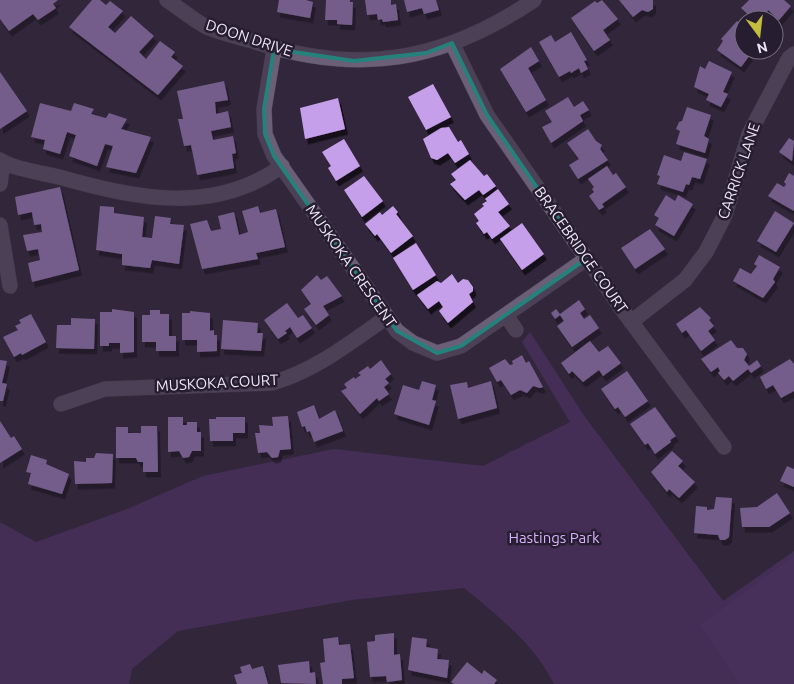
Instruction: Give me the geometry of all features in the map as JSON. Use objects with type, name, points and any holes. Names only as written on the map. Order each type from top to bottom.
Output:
[{"type":"street","name":"DOON DRIVE","points":[[167,0],[205,26],[274,49],[354,61],[391,59],[426,52],[452,43],[512,15],[534,0]]},
{"type":"street","name":"BRACEBRIDGE COURT","points":[[452,43],[487,115],[586,259],[724,447]]},
{"type":"street","name":"MUSKOKA CRESCENT","points":[[274,49],[264,109],[266,134],[274,156],[397,331],[405,337],[437,353],[461,346],[586,259]]},
{"type":"street","name":"CARRICK LANE","points":[[631,322],[685,280],[706,252],[725,215],[749,134],[790,58],[794,54]]},
{"type":"street","points":[[0,184],[1,161],[112,192],[192,198],[231,193],[254,184],[282,166]]},
{"type":"street","points":[[0,225],[10,286]]},
{"type":"street","points":[[506,315],[516,330]]},
{"type":"street","name":"MUSKOKA COURT","points":[[61,404],[105,389],[272,382],[293,377],[387,317]]},
{"type":"highlighted area","points":[[452,43],[487,115],[586,259],[461,346],[437,353],[397,331],[274,156],[265,134],[264,109],[274,49],[354,61],[426,53]]},
{"type":"green space","name":"Hastings Park","points":[[530,332],[585,417],[723,601],[794,551],[794,684],[554,684],[537,656],[526,644],[502,620],[464,588],[352,600],[178,631],[132,669],[129,684],[0,684],[0,522],[36,542],[127,509],[203,476],[334,449],[483,466],[570,422],[522,342]]},
{"type":"shaded area","points":[[794,556],[794,684],[740,684],[700,625]]},
{"type":"building","points":[[0,0],[58,0],[53,4],[56,8],[38,20],[33,14],[9,31],[0,19]]},
{"type":"building","points":[[92,0],[100,0],[106,5],[110,1],[123,11],[108,27],[115,33],[131,16],[154,36],[139,52],[146,59],[160,41],[175,52],[171,57],[183,66],[158,95],[69,27]]},
{"type":"building","points":[[279,0],[306,0],[313,2],[310,18],[277,12]]},
{"type":"building","points":[[326,0],[350,0],[350,2],[353,2],[352,25],[337,24],[337,20],[325,20]]},
{"type":"building","points":[[365,0],[391,0],[391,5],[396,4],[398,20],[383,22],[382,19],[378,20],[377,14],[367,15]]},
{"type":"building","points":[[404,0],[436,0],[439,10],[424,14],[422,8],[407,12]]},
{"type":"building","points":[[602,0],[618,19],[603,30],[610,40],[594,51],[571,18],[595,1],[597,3]]},
{"type":"building","points":[[619,0],[653,0],[653,9],[648,12],[642,10],[633,17]]},
{"type":"building","points":[[749,0],[784,0],[791,6],[784,14],[784,10],[743,10],[741,8]]},
{"type":"building","points":[[734,24],[734,60],[746,60],[741,67],[717,50],[723,41],[721,39]]},
{"type":"building","points":[[571,32],[587,60],[584,61],[588,69],[581,73],[579,68],[559,77],[539,42],[551,35],[555,42]]},
{"type":"building","points":[[531,47],[539,61],[528,68],[546,100],[526,112],[500,69]]},
{"type":"building","points":[[709,61],[732,72],[723,92],[728,94],[721,107],[706,100],[709,94],[694,87],[700,66],[705,69]]},
{"type":"building","points":[[0,72],[27,111],[0,129]]},
{"type":"building","points":[[224,81],[228,100],[215,102],[216,114],[228,111],[231,127],[211,131],[213,140],[233,136],[236,153],[232,154],[234,168],[197,175],[191,145],[184,146],[178,119],[183,119],[177,91]]},
{"type":"building","points":[[433,84],[451,117],[426,130],[408,97]]},
{"type":"building","points":[[568,97],[574,107],[583,101],[589,110],[580,115],[583,121],[551,143],[542,127],[552,122],[545,111]]},
{"type":"building","points":[[338,98],[345,129],[305,139],[300,108]]},
{"type":"building","points":[[40,103],[71,111],[74,103],[94,109],[91,114],[106,118],[109,113],[127,119],[121,129],[151,137],[136,173],[106,167],[113,146],[105,144],[97,166],[69,156],[76,135],[67,132],[60,154],[43,149],[45,140],[31,137]]},
{"type":"building","points":[[687,107],[711,115],[704,136],[709,139],[705,153],[676,144],[680,131],[676,129],[679,122],[682,121]]},
{"type":"building","points":[[449,127],[458,142],[461,140],[469,154],[455,163],[448,153],[437,160],[431,158],[423,139],[441,128]]},
{"type":"building","points":[[588,129],[596,141],[602,145],[600,149],[608,160],[578,179],[569,165],[579,159],[567,143]]},
{"type":"building","points":[[789,138],[794,141],[792,161],[779,152]]},
{"type":"building","points":[[344,139],[360,166],[336,181],[328,168],[331,166],[322,152]]},
{"type":"building","points":[[684,152],[707,159],[700,179],[692,177],[689,185],[686,184],[683,192],[657,184],[660,176],[657,175],[664,155],[681,161]]},
{"type":"building","points":[[470,160],[484,176],[487,174],[496,186],[483,195],[479,190],[465,200],[450,184],[456,180],[451,174]]},
{"type":"building","points":[[607,166],[613,175],[616,173],[626,187],[602,204],[604,207],[599,210],[589,196],[594,192],[592,189],[594,187],[588,179]]},
{"type":"building","points":[[789,173],[794,176],[794,211],[768,196],[777,183],[784,187],[786,184],[784,182]]},
{"type":"building","points":[[364,176],[383,201],[362,217],[344,190]]},
{"type":"building","points":[[60,187],[79,270],[32,282],[28,263],[40,260],[38,249],[27,251],[23,235],[42,232],[41,224],[34,225],[32,212],[18,215],[15,197]]},
{"type":"building","points":[[498,189],[509,204],[498,212],[510,226],[492,239],[487,232],[484,234],[476,223],[479,221],[474,214],[484,206],[482,204],[487,201],[485,199]]},
{"type":"building","points":[[666,195],[675,201],[678,195],[693,204],[674,236],[655,225],[659,218],[654,215]]},
{"type":"building","points":[[100,206],[114,207],[114,213],[144,217],[142,237],[152,238],[155,216],[171,218],[170,224],[184,225],[179,264],[152,260],[150,268],[122,265],[122,254],[96,250]]},
{"type":"building","points":[[258,206],[260,213],[276,209],[285,247],[256,253],[258,259],[202,269],[190,224],[207,220],[211,231],[221,229],[218,216],[234,212],[239,235],[248,232],[242,211]]},
{"type":"building","points":[[393,206],[398,212],[396,214],[413,236],[391,253],[377,234],[375,236],[365,224],[380,212],[382,215]]},
{"type":"building","points":[[775,211],[794,223],[776,252],[757,241]]},
{"type":"building","points":[[522,223],[544,254],[522,270],[500,239]]},
{"type":"building","points":[[650,229],[665,249],[635,269],[621,248]]},
{"type":"building","points":[[416,243],[436,275],[413,290],[393,258]]},
{"type":"building","points":[[759,255],[780,267],[773,279],[775,282],[763,298],[733,281],[740,268],[751,274],[757,266],[754,264]]},
{"type":"building","points":[[452,274],[458,283],[463,279],[468,280],[473,287],[473,291],[469,294],[473,302],[448,323],[439,311],[443,307],[439,301],[428,309],[417,295],[437,281],[441,283]]},
{"type":"building","points":[[317,275],[321,280],[327,276],[342,296],[323,306],[329,315],[316,325],[304,309],[311,304],[301,290]]},
{"type":"building","points":[[579,300],[585,309],[580,313],[584,319],[590,315],[599,328],[572,347],[557,326],[564,321],[560,315],[555,319],[551,313],[556,309],[560,314]]},
{"type":"building","points":[[287,303],[298,318],[303,315],[312,328],[297,338],[290,327],[285,331],[287,333],[278,339],[264,320]]},
{"type":"building","points":[[700,307],[711,318],[709,320],[714,326],[708,331],[715,340],[701,351],[686,330],[682,333],[676,324]]},
{"type":"building","points":[[112,309],[134,312],[134,352],[120,353],[120,343],[109,343],[109,346],[100,346],[100,312],[112,312]]},
{"type":"building","points":[[150,310],[160,310],[160,314],[169,314],[169,336],[176,336],[176,351],[156,351],[156,342],[142,342],[142,315],[150,315]]},
{"type":"building","points":[[190,311],[210,313],[210,331],[214,330],[214,335],[217,335],[217,351],[197,352],[197,340],[182,340],[182,313],[190,313]]},
{"type":"building","points":[[31,314],[46,342],[22,355],[21,353],[14,357],[3,337],[18,330],[15,326],[21,323],[19,320]]},
{"type":"building","points":[[71,318],[95,319],[94,349],[56,348],[57,325],[71,325]]},
{"type":"building","points":[[223,320],[258,323],[257,333],[263,333],[261,351],[221,349]]},
{"type":"building","points":[[731,340],[737,348],[743,348],[747,354],[744,360],[749,366],[757,360],[761,366],[751,373],[748,369],[733,381],[729,376],[724,380],[718,373],[720,371],[718,367],[711,372],[701,359]]},
{"type":"building","points":[[590,341],[599,352],[608,346],[621,363],[603,376],[599,370],[583,382],[572,371],[569,374],[561,363]]},
{"type":"building","points":[[522,355],[526,363],[529,361],[543,387],[533,386],[527,393],[520,390],[511,395],[501,380],[497,382],[489,368],[505,359],[510,365],[513,364],[512,361]]},
{"type":"building","points":[[790,359],[794,364],[794,391],[781,398],[773,385],[766,389],[760,377]]},
{"type":"building","points":[[0,360],[7,361],[2,383],[7,384],[3,401],[0,401]]},
{"type":"building","points":[[381,360],[391,374],[385,379],[389,383],[384,387],[389,394],[379,401],[377,398],[360,414],[341,391],[347,388],[344,384],[354,377],[355,379],[361,375],[358,373],[368,366],[370,369]]},
{"type":"building","points":[[627,371],[648,401],[625,417],[618,407],[615,409],[601,389]]},
{"type":"building","points":[[422,381],[436,385],[432,400],[436,401],[429,425],[394,414],[403,385],[419,390]]},
{"type":"building","points":[[491,381],[497,408],[458,419],[450,385],[467,382],[468,388]]},
{"type":"building","points":[[314,405],[319,419],[335,410],[343,431],[314,442],[310,431],[307,432],[305,426],[302,427],[297,412]]},
{"type":"building","points":[[655,407],[676,436],[655,454],[648,443],[645,445],[630,424]]},
{"type":"building","points":[[288,416],[291,449],[280,450],[278,457],[272,458],[267,452],[258,453],[255,433],[260,433],[259,425],[273,426],[272,417]]},
{"type":"building","points":[[168,417],[183,417],[183,425],[187,425],[187,422],[197,422],[197,432],[201,432],[201,451],[192,451],[189,457],[183,458],[179,451],[168,452]]},
{"type":"building","points":[[216,417],[245,417],[245,433],[233,433],[233,441],[210,441],[209,419],[216,419]]},
{"type":"building","points":[[0,421],[11,438],[14,436],[22,449],[0,463]]},
{"type":"building","points":[[141,426],[157,426],[158,472],[143,472],[143,462],[138,462],[136,458],[116,458],[116,427],[128,427],[128,433],[141,433]]},
{"type":"building","points":[[672,451],[683,461],[678,466],[695,482],[679,498],[669,489],[667,492],[651,472]]},
{"type":"building","points":[[96,453],[113,454],[112,483],[75,484],[74,461],[86,462],[86,458],[94,458]]},
{"type":"building","points":[[31,455],[47,460],[46,464],[69,474],[62,494],[28,484],[31,473],[26,472]]},
{"type":"building","points":[[787,466],[794,469],[794,487],[780,481]]},
{"type":"building","points":[[777,493],[790,513],[769,527],[742,527],[740,508],[757,507]]},
{"type":"building","points":[[716,497],[732,498],[729,537],[725,540],[720,540],[718,535],[694,533],[696,506],[707,507],[707,510],[714,509]]},
{"type":"building","points":[[394,633],[394,655],[400,654],[402,680],[387,682],[386,676],[370,677],[367,642],[375,641],[375,635]]},
{"type":"building","points":[[338,637],[339,645],[350,644],[354,678],[342,679],[342,684],[323,684],[320,663],[325,662],[323,639]]},
{"type":"building","points":[[412,637],[427,639],[426,647],[438,649],[437,659],[449,660],[447,678],[408,670]]},
{"type":"building","points":[[309,661],[310,673],[315,672],[316,684],[281,683],[278,665]]},
{"type":"building","points":[[467,662],[482,674],[484,670],[497,680],[494,684],[454,684],[451,682]]},
{"type":"building","points":[[250,664],[252,669],[263,666],[268,684],[237,684],[234,675],[242,673],[240,667]]}]
